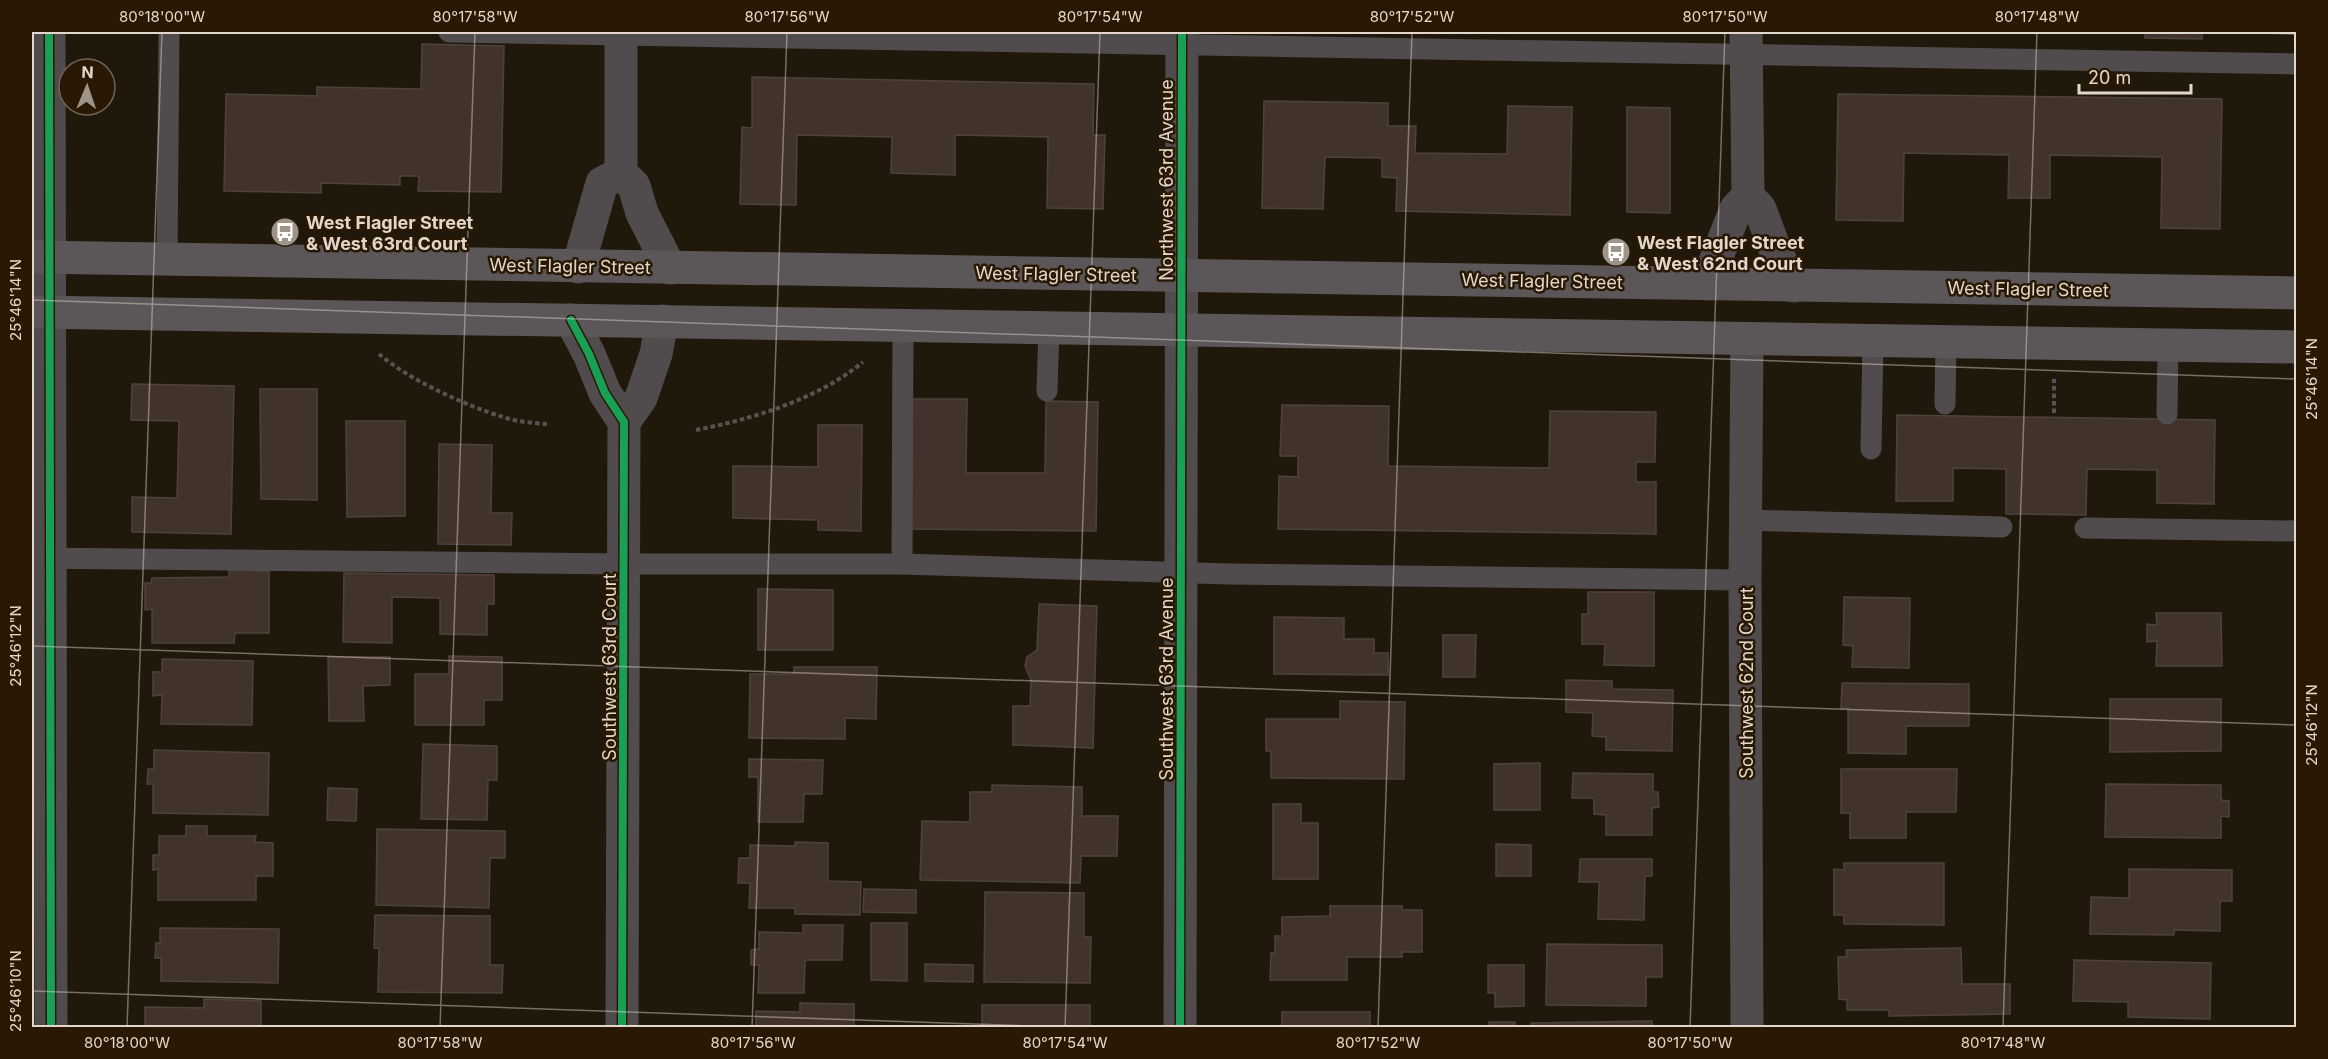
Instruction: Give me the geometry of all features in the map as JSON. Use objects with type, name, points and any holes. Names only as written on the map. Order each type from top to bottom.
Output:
[{"type":"main road","name":"West Flagler Street","points":[[41,257],[2296,293]]},
{"type":"main road","points":[[41,312],[2296,347]]},
{"type":"street","points":[[49,32],[41,257],[40,558],[51,1028]]},
{"type":"street","points":[[621,33],[621,173],[634,186],[642,213],[670,268]]},
{"type":"street","name":"Northwest 63rd Avenue","points":[[1181,330],[1182,37]]},
{"type":"street","points":[[1746,42],[1749,196],[1760,210],[1776,252],[1794,286]]},
{"type":"street","points":[[578,267],[602,183],[621,173]]},
{"type":"street","points":[[1706,284],[1736,209],[1749,196]]},
{"type":"street","points":[[571,320],[589,354],[605,393],[624,422],[641,398],[656,354],[662,321]]},
{"type":"street","name":"Southwest 63rd Avenue","points":[[1180,1028],[1181,330]]},
{"type":"street","name":"Southwest 62nd Court","points":[[1747,1028],[1745,580],[1748,339]]},
{"type":"street","name":"Southwest 63rd Court","points":[[622,1028],[624,422]]},
{"type":"lane","points":[[167,260],[169,32]]},
{"type":"lane","points":[[449,32],[1746,42],[2296,64]]},
{"type":"lane","points":[[902,564],[903,326]]},
{"type":"lane","points":[[1047,392],[1049,328]]},
{"type":"lane","points":[[1871,449],[1873,341]]},
{"type":"lane","points":[[1945,404],[1946,342]]},
{"type":"lane","points":[[2167,414],[2168,345]]},
{"type":"lane","points":[[1746,520],[2002,527]]},
{"type":"lane","points":[[2085,528],[2296,531]]},
{"type":"lane","points":[[40,558],[624,564],[902,564],[1181,573],[1745,580]]},
{"type":"path","points":[[376,351],[408,374],[468,404],[504,418],[549,424]]},
{"type":"path","points":[[696,430],[728,424],[777,408],[837,379],[865,361]]},
{"type":"path","points":[[2054,413],[2055,369]]},
{"type":"building","points":[[2145,32],[2202,32],[2202,39],[2145,38]]},
{"type":"building","points":[[422,44],[504,46],[501,192],[418,191],[419,176],[400,176],[400,185],[321,183],[321,193],[224,191],[226,94],[317,96],[317,87],[421,89]]},
{"type":"building","points":[[752,77],[1094,84],[1093,135],[1105,135],[1103,209],[1047,208],[1048,137],[955,135],[955,175],[891,173],[892,137],[797,135],[796,205],[740,204],[742,127],[752,128]]},
{"type":"building","points":[[1838,94],[2222,99],[2220,229],[2161,228],[2162,157],[2050,155],[2050,198],[2008,198],[2009,155],[1904,153],[1903,221],[1836,220]]},
{"type":"building","points":[[1264,101],[1388,103],[1388,126],[1416,126],[1415,153],[1507,154],[1508,106],[1572,107],[1570,215],[1396,211],[1397,178],[1382,177],[1382,158],[1325,157],[1323,209],[1262,208]]},
{"type":"building","points":[[1627,107],[1670,108],[1670,213],[1627,212]]},
{"type":"building","points":[[132,384],[234,386],[231,534],[132,532],[132,497],[177,498],[179,421],[131,420]]},
{"type":"building","points":[[260,389],[317,389],[317,500],[261,499]]},
{"type":"building","points":[[912,399],[967,399],[966,473],[1045,473],[1046,401],[1098,402],[1096,531],[910,529]]},
{"type":"building","points":[[1282,405],[1389,406],[1388,466],[1549,468],[1550,411],[1656,412],[1655,462],[1636,462],[1636,482],[1656,482],[1656,534],[1278,529],[1279,476],[1298,477],[1298,456],[1280,456]]},
{"type":"building","points":[[1897,415],[2215,420],[2214,504],[2157,503],[2157,470],[2087,469],[2086,515],[2006,514],[2006,469],[1953,468],[1953,501],[1896,501]]},
{"type":"building","points":[[346,421],[405,421],[405,516],[347,517]]},
{"type":"building","points":[[818,425],[862,425],[861,531],[818,530],[818,520],[733,518],[733,466],[818,467]]},
{"type":"building","points":[[439,444],[492,445],[491,513],[512,513],[511,545],[438,544]]},
{"type":"building","points":[[229,570],[269,571],[269,633],[235,633],[234,643],[152,643],[152,609],[145,610],[145,583],[151,583],[152,578],[229,577]]},
{"type":"building","points":[[344,573],[494,575],[494,604],[487,604],[487,635],[440,634],[440,598],[392,597],[392,643],[343,642]]},
{"type":"building","points":[[758,589],[833,590],[833,650],[758,650]]},
{"type":"building","points":[[1588,592],[1654,592],[1654,666],[1604,665],[1605,644],[1582,644],[1582,614],[1588,614]]},
{"type":"building","points":[[1844,597],[1910,598],[1909,668],[1852,667],[1853,646],[1843,645]]},
{"type":"building","points":[[1039,604],[1097,606],[1093,748],[1013,745],[1013,706],[1030,706],[1031,680],[1025,666],[1027,657],[1037,650]]},
{"type":"building","points":[[2156,613],[2221,613],[2222,666],[2156,666],[2157,641],[2147,642],[2147,624],[2157,625]]},
{"type":"building","points":[[1274,617],[1344,618],[1344,639],[1374,639],[1374,653],[1388,653],[1388,675],[1274,674]]},
{"type":"building","points":[[1443,635],[1476,635],[1475,677],[1443,677]]},
{"type":"building","points":[[449,656],[502,657],[502,700],[484,700],[484,725],[415,725],[415,674],[449,674]]},
{"type":"building","points":[[328,657],[390,657],[390,685],[363,686],[364,721],[329,721]]},
{"type":"building","points":[[162,659],[253,661],[252,725],[161,724],[162,695],[153,696],[153,672],[162,672]]},
{"type":"building","points":[[794,667],[877,667],[876,719],[845,718],[845,739],[749,738],[750,674],[794,674]]},
{"type":"building","points":[[1566,680],[1612,681],[1612,689],[1673,690],[1672,751],[1606,750],[1606,737],[1592,736],[1593,713],[1566,712]]},
{"type":"building","points":[[1842,683],[1969,684],[1969,726],[1906,726],[1906,754],[1848,753],[1848,708],[1841,708]]},
{"type":"building","points":[[2110,699],[2221,699],[2221,751],[2110,752]]},
{"type":"building","points":[[1340,701],[1405,702],[1404,779],[1271,778],[1271,752],[1266,751],[1266,719],[1340,719]]},
{"type":"building","points":[[423,744],[497,746],[497,780],[488,780],[487,820],[421,819]]},
{"type":"building","points":[[154,750],[269,753],[268,815],[153,813],[153,784],[147,784],[148,769],[154,769]]},
{"type":"building","points":[[749,759],[823,760],[822,794],[804,794],[803,822],[758,822],[758,777],[749,777]]},
{"type":"building","points":[[1540,763],[1540,810],[1494,810],[1494,764]]},
{"type":"building","points":[[1841,769],[1957,769],[1956,812],[1906,812],[1906,838],[1850,838],[1850,813],[1841,813]]},
{"type":"building","points":[[1573,773],[1653,774],[1653,792],[1658,792],[1659,807],[1652,808],[1652,835],[1606,835],[1606,815],[1594,814],[1594,798],[1572,798]]},
{"type":"building","points":[[2106,784],[2221,785],[2221,800],[2229,801],[2229,817],[2221,816],[2221,838],[2105,837]]},
{"type":"building","points":[[992,785],[1082,787],[1082,816],[1118,816],[1117,856],[1081,856],[1080,883],[920,880],[922,821],[970,822],[970,792],[992,792]]},
{"type":"building","points":[[328,788],[357,789],[356,821],[327,820]]},
{"type":"building","points":[[1273,804],[1301,804],[1301,823],[1318,823],[1318,879],[1273,879]]},
{"type":"building","points":[[186,826],[207,826],[207,836],[256,836],[255,842],[273,843],[273,876],[256,876],[256,900],[158,900],[158,869],[153,870],[153,855],[159,855],[159,836],[186,836]]},
{"type":"building","points":[[377,829],[505,831],[505,858],[490,858],[489,908],[376,905]]},
{"type":"building","points":[[795,842],[828,843],[828,881],[861,882],[860,915],[795,914],[795,908],[749,908],[750,883],[738,883],[739,858],[750,858],[750,845],[795,846]]},
{"type":"building","points":[[1496,844],[1531,845],[1531,876],[1496,876]]},
{"type":"building","points":[[1580,859],[1652,859],[1652,876],[1645,876],[1644,920],[1598,919],[1599,882],[1579,882]]},
{"type":"building","points":[[1844,863],[1944,863],[1944,925],[1844,924],[1844,915],[1834,915],[1834,869],[1844,870]]},
{"type":"building","points":[[2129,869],[2232,870],[2232,901],[2220,901],[2220,931],[2174,930],[2174,935],[2090,934],[2091,897],[2129,898]]},
{"type":"building","points":[[864,889],[916,890],[916,913],[863,912]]},
{"type":"building","points":[[985,892],[1084,893],[1084,937],[1091,937],[1090,983],[984,982]]},
{"type":"building","points":[[1330,906],[1402,906],[1402,910],[1422,910],[1422,952],[1402,952],[1402,957],[1347,957],[1347,980],[1270,980],[1271,953],[1275,953],[1275,936],[1282,936],[1282,917],[1330,916]]},
{"type":"building","points":[[375,915],[490,916],[490,965],[503,965],[502,993],[378,992],[379,948],[374,948]]},
{"type":"building","points":[[871,923],[907,923],[907,981],[871,980]]},
{"type":"building","points":[[803,925],[843,925],[842,960],[805,960],[804,993],[758,993],[759,965],[751,965],[751,950],[759,949],[759,932],[803,933]]},
{"type":"building","points":[[160,928],[279,929],[278,983],[161,981],[161,958],[155,958],[156,943],[160,943]]},
{"type":"building","points":[[1547,944],[1662,945],[1662,977],[1646,977],[1646,1006],[1546,1005]]},
{"type":"building","points":[[1961,948],[1962,984],[2010,984],[2010,1014],[1889,1016],[1889,1010],[1847,1010],[1847,1000],[1839,999],[1838,957],[1847,957],[1846,950]]},
{"type":"building","points":[[2074,960],[2211,963],[2210,1019],[2128,1017],[2128,1002],[2073,1001]]},
{"type":"building","points":[[925,964],[973,965],[973,982],[925,981]]},
{"type":"building","points":[[1488,965],[1524,965],[1524,1006],[1495,1007],[1495,993],[1488,993]]},
{"type":"building","points":[[204,999],[261,1001],[261,1028],[145,1028],[145,1007],[204,1008]]},
{"type":"building","points":[[800,1003],[854,1004],[854,1028],[756,1028],[756,1011],[800,1012]]},
{"type":"building","points":[[982,1005],[1090,1005],[1090,1028],[982,1028]]},
{"type":"building","points":[[1282,1012],[1370,1012],[1370,1028],[1282,1028]]},
{"type":"building","points":[[1652,1021],[1652,1028],[1531,1028],[1531,1023]]},
{"type":"building","points":[[1489,1022],[1515,1022],[1515,1028],[1489,1028]]},
{"type":"cycle path","points":[[49,32],[51,1028]]},
{"type":"cycle path","points":[[1180,1028],[1182,32]]},
{"type":"cycle path","points":[[571,320],[589,354],[605,393],[624,422],[622,1028]]},
{"type":"place","name":"West Flagler Street & West 63rd Court","points":[[285,232]]},
{"type":"place","name":"West Flagler Street & West 62nd Court","points":[[1616,252]]}]
